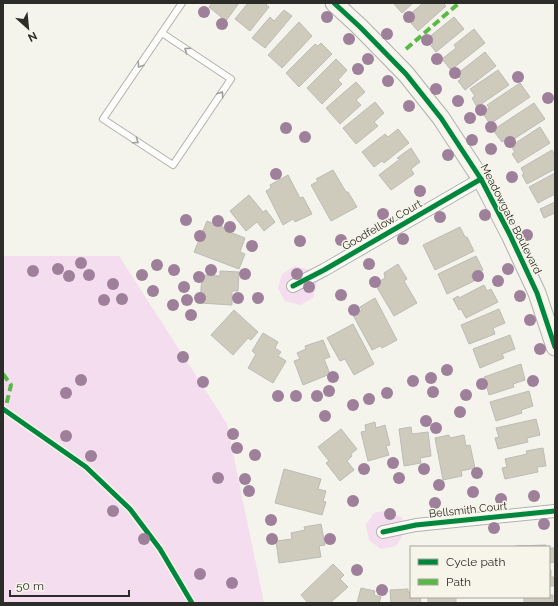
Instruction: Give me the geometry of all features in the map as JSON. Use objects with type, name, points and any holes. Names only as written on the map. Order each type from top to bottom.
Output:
[{"type":"street","name":"Meadowgate Boulevard","points":[[334,3],[360,26],[406,74],[442,118],[481,179],[510,235],[537,294],[555,347]]},
{"type":"street","name":"Goodfellow Court","points":[[293,286],[324,270],[481,179]]},
{"type":"street","name":"Bellsmith Court","points":[[383,532],[416,525],[555,511]]},
{"type":"lane","points":[[162,33],[231,79],[173,165],[103,119],[182,3]]},
{"type":"shaded area","points":[[3,256],[119,256],[227,424],[264,603],[3,603]]},
{"type":"shaded area","points":[[295,266],[310,270],[317,283],[313,298],[300,305],[285,301],[278,288],[282,274]]},
{"type":"shaded area","points":[[389,510],[402,518],[404,533],[396,546],[381,549],[369,540],[366,525],[374,513]]},
{"type":"building","points":[[212,3],[239,3],[226,21],[209,7]]},
{"type":"building","points":[[248,3],[268,3],[266,5],[269,7],[250,31],[235,19]]},
{"type":"building","points":[[413,3],[402,13],[394,4]]},
{"type":"building","points":[[423,3],[443,3],[446,6],[418,31],[411,23],[413,20],[409,15]]},
{"type":"building","points":[[284,10],[292,16],[265,48],[252,38],[270,17],[274,21]]},
{"type":"building","points":[[454,17],[464,29],[436,52],[431,46],[433,44],[428,38]]},
{"type":"building","points":[[299,22],[312,36],[282,68],[268,55]]},
{"type":"building","points":[[474,29],[485,43],[451,70],[442,59],[456,48],[454,45]]},
{"type":"building","points":[[321,43],[332,54],[299,87],[286,73],[315,44],[318,46]]},
{"type":"building","points":[[485,52],[496,66],[465,90],[458,81],[461,79],[457,74]]},
{"type":"building","points":[[336,59],[347,70],[338,80],[342,84],[322,104],[307,88]]},
{"type":"building","points":[[498,70],[509,85],[477,107],[472,98],[475,96],[470,89]]},
{"type":"building","points":[[356,82],[365,92],[356,100],[361,105],[340,124],[326,108]]},
{"type":"building","points":[[520,83],[530,97],[490,124],[482,112],[489,108],[487,105]]},
{"type":"building","points":[[375,102],[384,113],[374,122],[378,126],[356,144],[343,128]]},
{"type":"building","points":[[534,103],[545,119],[514,139],[512,136],[502,142],[493,130]]},
{"type":"building","points":[[540,127],[550,143],[518,163],[512,154],[515,152],[511,146]]},
{"type":"building","points":[[398,129],[409,143],[384,163],[382,161],[374,167],[362,152],[385,134],[388,137]]},
{"type":"building","points":[[411,148],[420,162],[411,169],[414,174],[391,190],[379,175],[400,159],[397,158]]},
{"type":"building","points":[[552,150],[555,156],[555,169],[527,184],[522,175],[524,174],[521,168]]},
{"type":"building","points":[[333,170],[357,207],[331,221],[311,185],[318,181],[316,179]]},
{"type":"building","points":[[555,173],[555,194],[538,203],[529,187]]},
{"type":"building","points":[[288,175],[300,198],[303,197],[312,214],[295,222],[293,219],[283,225],[266,191],[271,188],[270,185]]},
{"type":"building","points":[[249,195],[263,212],[266,210],[275,222],[264,231],[257,222],[246,231],[230,211]]},
{"type":"building","points":[[555,202],[555,213],[544,218],[540,209]]},
{"type":"building","points":[[207,221],[228,229],[227,231],[245,238],[240,252],[245,254],[239,269],[194,252]]},
{"type":"building","points":[[460,227],[474,251],[435,270],[423,245]]},
{"type":"building","points":[[476,256],[483,270],[471,276],[474,281],[447,294],[438,274]]},
{"type":"building","points":[[398,264],[407,279],[404,281],[417,303],[394,316],[375,284],[385,278],[384,273]]},
{"type":"building","points":[[220,271],[239,272],[238,291],[232,291],[232,305],[200,303],[202,275],[220,276]]},
{"type":"building","points":[[484,285],[487,291],[491,289],[498,302],[466,318],[461,309],[459,310],[453,299],[458,296],[459,298]]},
{"type":"building","points":[[375,298],[397,340],[382,348],[380,346],[372,350],[353,315],[362,310],[360,307]]},
{"type":"building","points":[[499,309],[505,323],[493,328],[495,334],[469,344],[461,325]]},
{"type":"building","points":[[234,310],[258,332],[251,340],[248,338],[233,355],[211,335]]},
{"type":"building","points":[[353,324],[374,364],[354,375],[345,359],[340,361],[327,338]]},
{"type":"building","points":[[263,333],[278,342],[275,348],[281,352],[278,356],[286,361],[273,383],[248,368],[256,354],[252,351]]},
{"type":"building","points":[[510,335],[515,349],[502,354],[504,358],[480,368],[473,349]]},
{"type":"building","points":[[323,340],[330,357],[324,359],[330,374],[303,385],[294,361],[300,359],[297,353],[306,349],[305,346]]},
{"type":"building","points":[[521,364],[525,380],[513,384],[514,387],[489,395],[484,377]]},
{"type":"building","points":[[529,391],[533,406],[521,410],[522,413],[496,421],[490,402]]},
{"type":"building","points":[[536,419],[540,435],[527,438],[528,442],[498,449],[495,438],[499,437],[496,428]]},
{"type":"building","points":[[375,422],[376,428],[385,425],[390,445],[386,446],[389,455],[368,461],[361,432],[366,431],[365,425]]},
{"type":"building","points":[[411,427],[412,434],[428,432],[431,456],[420,458],[421,463],[404,466],[399,429]]},
{"type":"building","points":[[341,429],[357,449],[351,454],[352,456],[347,461],[354,470],[340,481],[326,463],[329,461],[318,447]]},
{"type":"building","points":[[449,435],[450,438],[464,435],[466,446],[470,445],[475,468],[461,471],[462,476],[443,480],[435,438]]},
{"type":"building","points":[[543,448],[546,466],[537,467],[538,472],[505,479],[502,468],[507,467],[505,459],[527,454],[526,451]]},
{"type":"building","points":[[284,469],[321,479],[318,489],[326,491],[323,501],[326,502],[322,515],[275,503]]},
{"type":"building","points":[[321,524],[325,545],[319,546],[321,557],[279,563],[276,541],[292,539],[291,533],[305,530],[304,527]]},
{"type":"building","points":[[546,545],[546,546],[515,546]]},
{"type":"building","points":[[550,548],[555,548],[555,562],[550,563]]},
{"type":"building","points":[[333,564],[344,575],[340,579],[348,587],[330,603],[308,603],[301,595]]},
{"type":"building","points":[[550,570],[551,577],[555,577],[555,586],[550,586]]},
{"type":"building","points":[[361,588],[375,591],[374,595],[381,597],[379,603],[357,603]]},
{"type":"building","points":[[408,589],[408,592],[410,592],[410,598],[420,598],[421,603],[391,603],[390,590]]},
{"type":"building","points":[[550,595],[553,595],[553,601],[555,601],[555,603],[524,603],[524,598],[550,598]]},
{"type":"building","points":[[428,598],[456,598],[456,603],[428,603]]},
{"type":"marked path","points":[[406,49],[459,3]]},
{"type":"marked path","points":[[3,374],[11,385],[5,410]]},
{"type":"cycle path","points":[[334,3],[406,74],[441,118],[481,179],[510,235],[537,293],[555,347]]},
{"type":"cycle path","points":[[293,286],[324,270],[481,179]]},
{"type":"cycle path","points":[[3,409],[86,467],[130,509],[160,549],[192,603]]},
{"type":"cycle path","points":[[383,532],[416,525],[555,511]]}]
